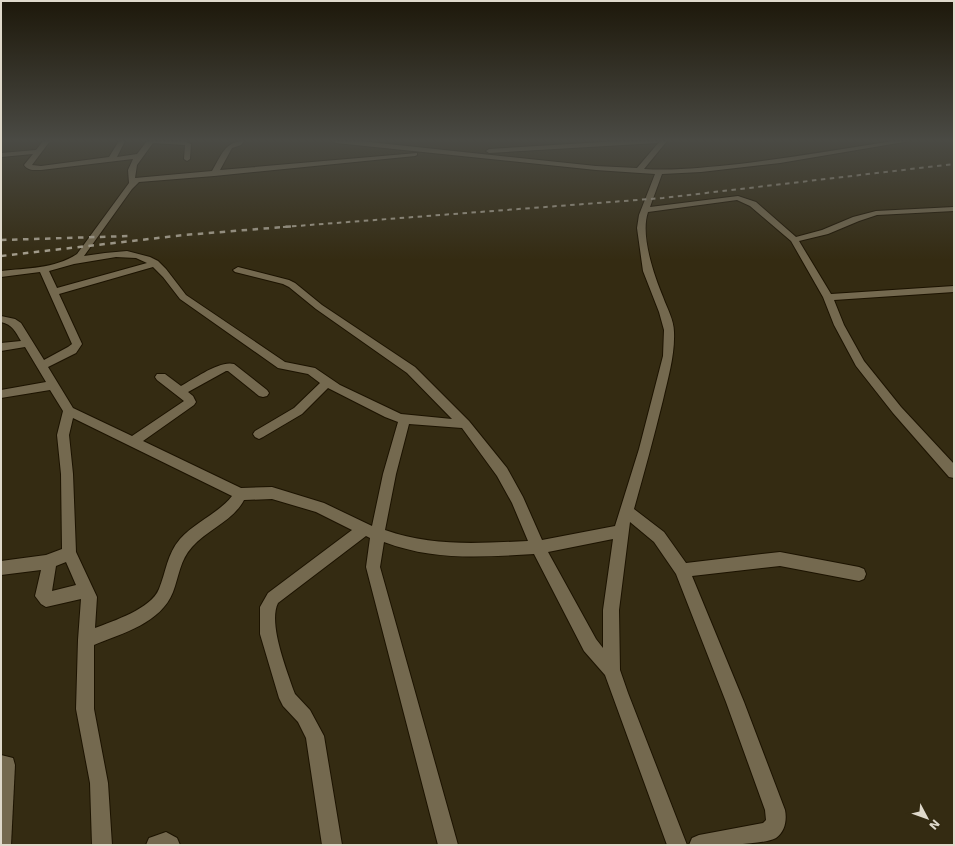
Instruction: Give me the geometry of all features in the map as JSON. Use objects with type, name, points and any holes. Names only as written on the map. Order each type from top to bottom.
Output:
[{"type":"street","points":[[74,261],[80,256],[132,183],[137,180]]},
{"type":"street","points":[[656,180],[645,210],[641,228],[648,271],[664,312],[669,330],[668,356],[645,449],[626,511],[622,531],[611,610],[612,670],[619,693],[677,845]]},
{"type":"street","points":[[645,210],[734,198],[743,199],[753,204],[774,221],[794,240],[828,297],[839,325],[860,363],[897,410],[954,473]]},
{"type":"street","points":[[794,240],[825,232],[856,219],[876,213],[954,209]]},
{"type":"street","points":[[1,274],[124,254],[144,257],[155,263],[166,274],[172,286],[183,297],[233,333],[282,365],[311,371],[343,392],[389,414],[418,421],[465,424]]},
{"type":"street","points":[[54,292],[155,263]]},
{"type":"street","points":[[42,366],[72,350],[77,344],[43,268]]},
{"type":"street","points":[[238,270],[292,285],[320,307],[411,370],[465,424],[502,472],[518,501],[538,547],[590,645],[612,670]]},
{"type":"street","points":[[828,297],[954,289]]},
{"type":"street","points":[[1,318],[11,321],[17,325],[69,411],[240,494],[272,493],[319,506],[371,531],[400,542],[435,549],[482,550],[538,547],[622,531]]},
{"type":"street","points":[[1,347],[28,343]]},
{"type":"street","points":[[180,392],[223,368],[230,367],[263,393]]},
{"type":"street","points":[[132,442],[190,402],[189,399],[161,377]]},
{"type":"street","points":[[259,434],[298,411],[328,382]]},
{"type":"street","points":[[1,394],[53,386]]},
{"type":"street","points":[[69,411],[63,435],[67,474],[69,552],[89,597],[86,640],[85,708],[99,783],[102,845]]},
{"type":"street","points":[[405,419],[371,531],[373,567],[448,845]]},
{"type":"street","points":[[86,640],[142,614],[160,603],[165,594],[173,564],[185,544],[193,535],[226,512],[237,502],[240,494]]},
{"type":"street","points":[[626,511],[659,537],[682,570],[735,702],[775,810],[777,820],[775,826],[768,832],[752,841],[699,845]]},
{"type":"street","points":[[332,845],[314,736],[304,716],[289,700],[285,692],[268,634],[268,607],[273,598],[371,531]]},
{"type":"street","points":[[1,568],[50,561],[65,556],[69,552]]},
{"type":"street","points":[[682,570],[780,559],[859,574]]},
{"type":"street","points":[[50,561],[43,596],[46,599],[53,599],[80,590],[87,592]]},
{"type":"street","points":[[1,764],[6,765],[6,772],[1,845]]},
{"type":"street","points":[[156,845],[166,842],[170,845]]},
{"type":"railway","points":[[294,226],[663,198],[813,180]]},
{"type":"railway","points":[[1,256],[184,235],[294,226]]},
{"type":"railway","points":[[283,227],[294,226]]},
{"type":"railway","points":[[1,240],[130,236]]}]
